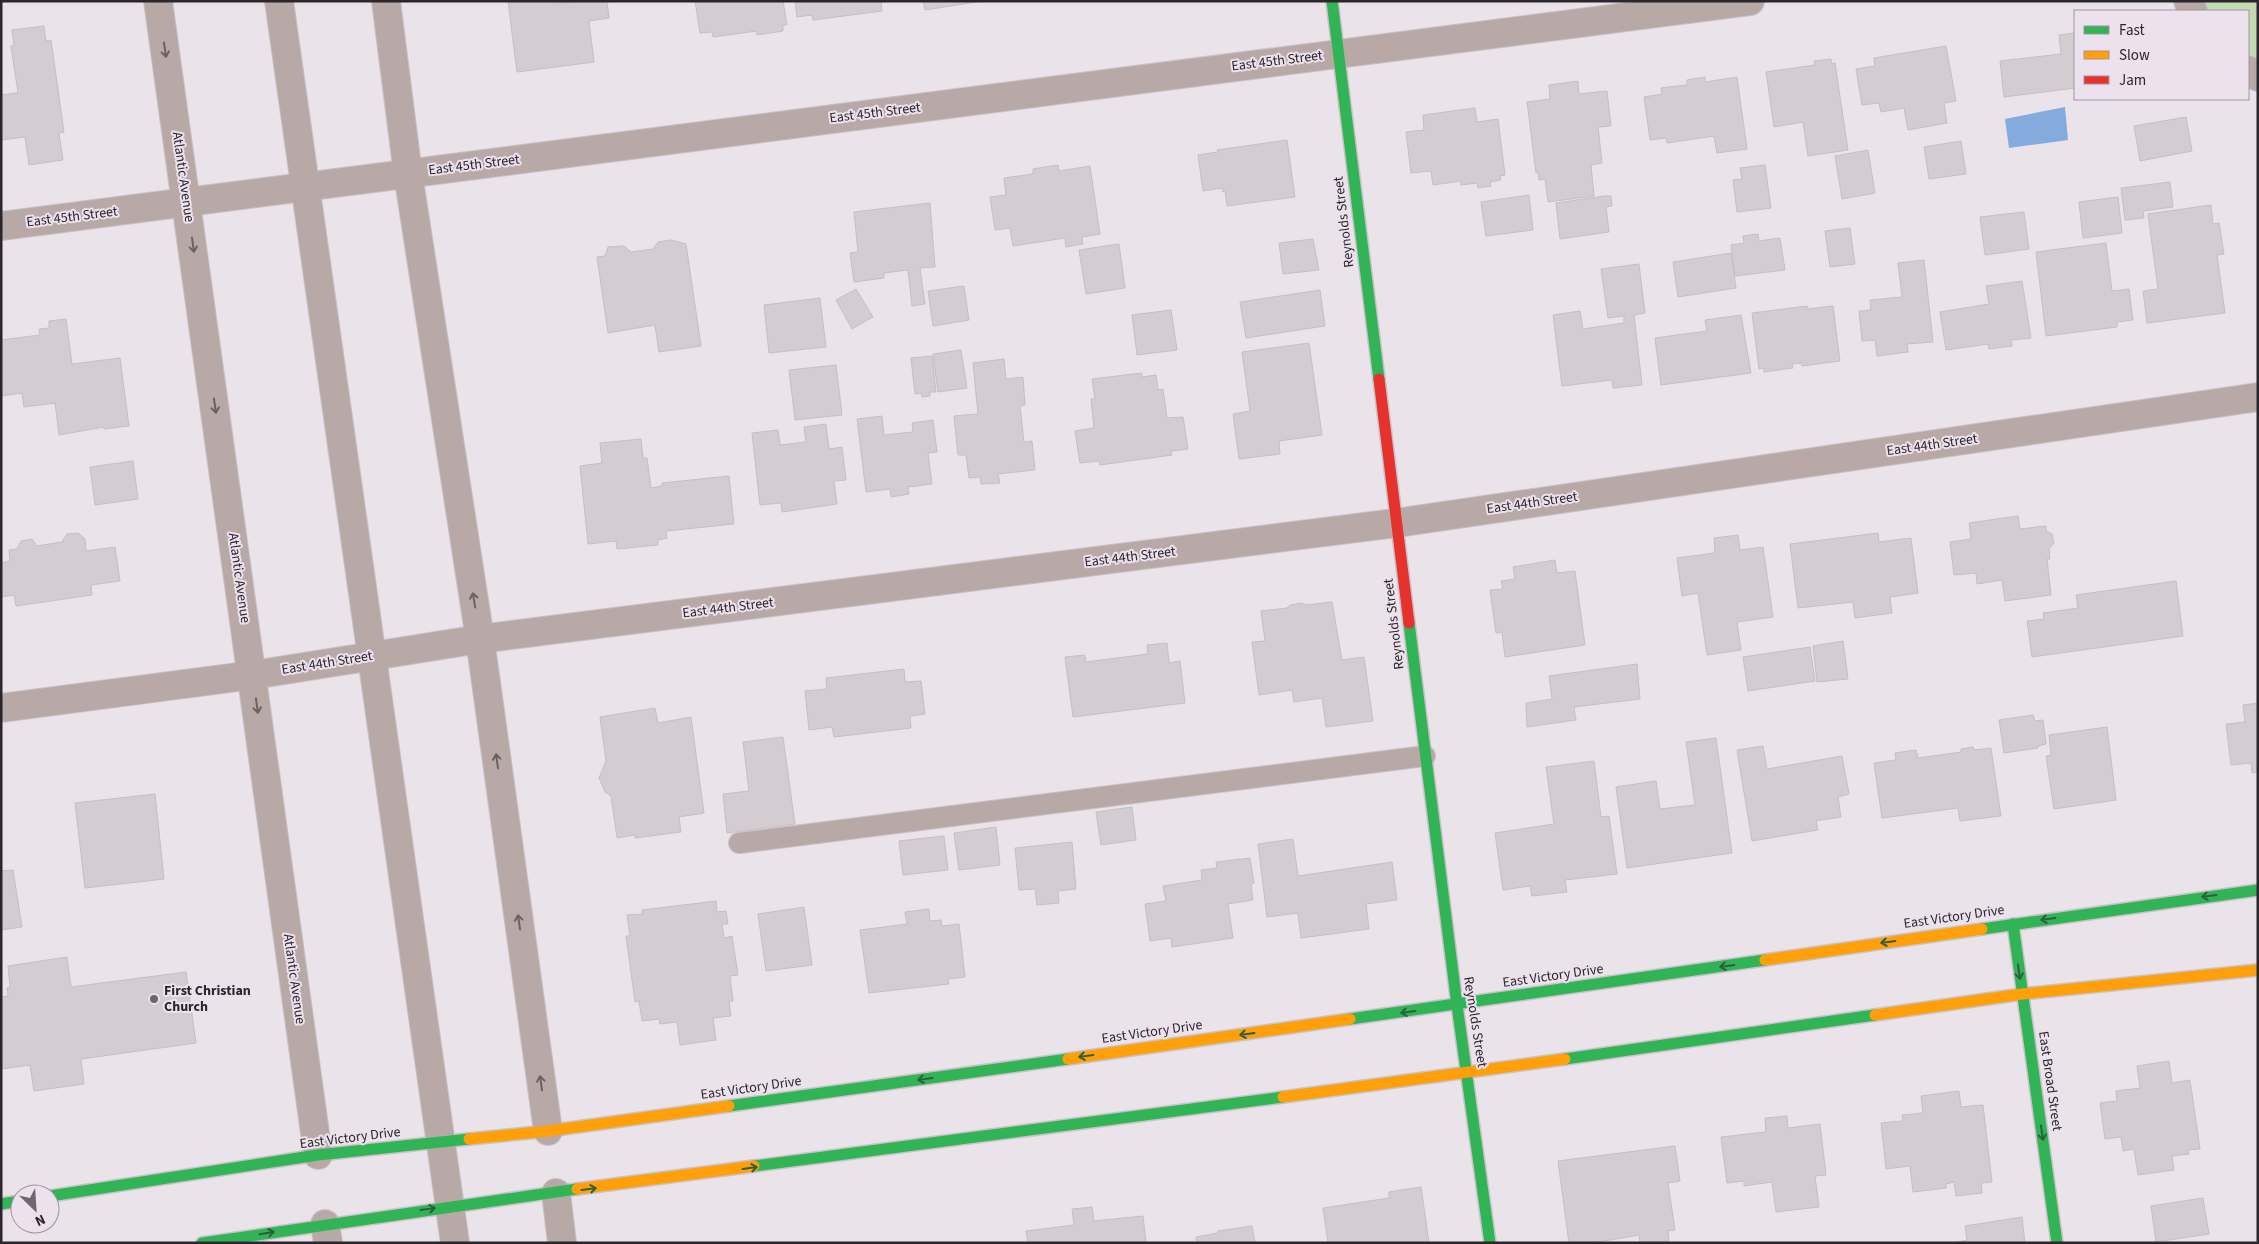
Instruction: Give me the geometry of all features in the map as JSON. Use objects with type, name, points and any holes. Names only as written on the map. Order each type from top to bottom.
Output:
[{"type":"main road","name":"Reynolds Street","points":[[1332,1],[1456,1005],[1468,1073],[1490,1243]]},
{"type":"main road","name":"East Victory Drive","points":[[60,1194],[318,1155],[548,1131],[1456,1005],[2258,890]]},
{"type":"main road","name":"East Broad Street","points":[[2013,924],[2057,1243]]},
{"type":"main road","points":[[202,1243],[327,1233],[450,1206],[1468,1073],[2022,994],[2258,970]]},
{"type":"street","name":"Atlantic Avenue","points":[[158,1],[253,675],[318,1155]]},
{"type":"street","points":[[279,1],[455,1243]]},
{"type":"street","points":[[386,1],[408,174],[480,639],[548,1131]]},
{"type":"street","name":"East 45th Street","points":[[1,226],[1750,1]]},
{"type":"street","name":"East 44th Street","points":[[1,708],[253,675],[480,639],[1396,523],[2258,397]]},
{"type":"street","points":[[556,1193],[562,1243]]},
{"type":"lane","points":[[739,843],[1425,756]]},
{"type":"green space","points":[[2188,1],[2258,1],[2258,77],[2249,71],[2249,10],[2192,10]]},
{"type":"water","points":[[2065,107],[2068,140],[2009,148],[2005,119]]},
{"type":"building","points":[[508,1],[554,1],[555,3],[607,1],[609,18],[589,21],[594,62],[517,72]]},
{"type":"building","points":[[695,1],[783,1],[787,25],[783,25],[783,31],[757,35],[757,31],[713,37],[712,32],[700,33]]},
{"type":"building","points":[[795,1],[881,1],[882,11],[813,20],[812,15],[797,17]]},
{"type":"building","points":[[923,1],[983,1],[925,10]]},
{"type":"building","points":[[44,26],[46,41],[51,40],[64,132],[59,133],[63,160],[29,165],[25,137],[1,140],[1,95],[18,93],[11,46],[14,45],[12,30]]},
{"type":"building","points":[[2074,33],[2074,88],[2004,97],[2000,61],[2061,54],[2059,35]]},
{"type":"building","points":[[1946,46],[1956,101],[1944,103],[1947,123],[1908,130],[1904,108],[1881,112],[1879,103],[1862,105],[1856,69],[1875,66],[1874,58]]},
{"type":"building","points":[[1831,59],[1832,64],[1835,63],[1848,150],[1808,156],[1803,122],[1774,127],[1766,72],[1815,65],[1814,61]]},
{"type":"building","points":[[1705,77],[1705,82],[1737,77],[1747,149],[1717,153],[1714,136],[1667,143],[1666,138],[1650,140],[1644,97],[1662,94],[1661,88],[1687,85],[1687,80]]},
{"type":"building","points":[[1578,81],[1579,94],[1607,91],[1611,126],[1598,127],[1602,163],[1591,165],[1594,196],[1548,202],[1545,179],[1539,180],[1538,172],[1536,173],[1527,102],[1550,99],[1549,85]]},
{"type":"building","points":[[1475,108],[1477,122],[1498,119],[1505,175],[1500,176],[1501,180],[1490,182],[1491,186],[1478,188],[1477,183],[1461,185],[1461,181],[1433,185],[1431,171],[1411,173],[1406,132],[1424,130],[1423,115]]},
{"type":"building","points":[[2186,117],[2192,151],[2140,161],[2134,126]]},
{"type":"building","points":[[1287,140],[1295,197],[1227,206],[1225,191],[1223,192],[1222,188],[1203,191],[1198,155],[1218,152],[1217,150]]},
{"type":"building","points":[[1961,141],[1966,174],[1929,179],[1924,147]]},
{"type":"building","points":[[1868,150],[1875,193],[1842,199],[1835,156]]},
{"type":"building","points":[[1058,165],[1059,171],[1090,166],[1100,234],[1082,237],[1083,244],[1066,247],[1065,238],[1013,246],[1010,228],[995,230],[990,197],[1006,195],[1004,178],[1033,174],[1033,169]]},
{"type":"building","points":[[1765,165],[1771,208],[1737,212],[1733,180],[1742,179],[1740,168]]},
{"type":"building","points":[[2170,182],[2173,207],[2143,211],[2144,218],[2125,220],[2121,188]]},
{"type":"building","points":[[1529,195],[1533,230],[1486,236],[1481,202]]},
{"type":"building","points":[[1611,196],[1612,206],[1606,207],[1609,232],[1560,239],[1556,203]]},
{"type":"building","points":[[2118,197],[2122,233],[2083,238],[2079,202]]},
{"type":"building","points":[[930,203],[935,267],[920,268],[925,304],[912,306],[908,270],[884,273],[884,278],[854,282],[850,253],[858,252],[854,212]]},
{"type":"building","points":[[2211,205],[2213,224],[2219,223],[2224,254],[2217,255],[2225,313],[2147,323],[2143,291],[2158,289],[2148,214]]},
{"type":"building","points":[[2024,212],[2029,249],[1985,255],[1980,217]]},
{"type":"building","points":[[1850,228],[1855,264],[1830,267],[1825,231]]},
{"type":"building","points":[[1758,234],[1759,241],[1780,238],[1785,270],[1735,276],[1731,245],[1744,243],[1743,236]]},
{"type":"building","points":[[1313,239],[1319,270],[1283,274],[1279,243]]},
{"type":"building","points":[[671,240],[686,244],[701,346],[659,352],[655,325],[608,333],[597,257],[605,256],[608,247],[624,246],[631,252],[653,249],[658,242]]},
{"type":"building","points":[[2106,243],[2112,291],[2129,289],[2133,320],[2117,322],[2117,327],[2046,336],[2036,252]]},
{"type":"building","points":[[1119,244],[1125,288],[1086,294],[1079,250]]},
{"type":"building","points":[[1731,253],[1736,288],[1678,297],[1673,262]]},
{"type":"building","points":[[1924,260],[1933,342],[1907,344],[1908,352],[1877,356],[1875,340],[1862,341],[1859,311],[1871,310],[1870,300],[1902,297],[1898,263]]},
{"type":"building","points":[[1639,264],[1645,313],[1634,315],[1642,385],[1613,388],[1612,380],[1562,386],[1553,315],[1580,311],[1583,329],[1624,323],[1624,316],[1608,318],[1601,269]]},
{"type":"building","points":[[2022,281],[2031,338],[2011,340],[2012,346],[1989,349],[1988,344],[1946,350],[1940,312],[1989,304],[1986,286]]},
{"type":"building","points":[[964,286],[969,320],[933,326],[928,291]]},
{"type":"building","points":[[856,289],[873,317],[852,329],[836,300]]},
{"type":"building","points":[[1320,290],[1325,326],[1246,338],[1240,302]]},
{"type":"building","points":[[820,298],[826,347],[769,353],[764,305]]},
{"type":"building","points":[[1807,306],[1808,309],[1833,306],[1840,361],[1802,366],[1801,363],[1792,364],[1793,368],[1764,372],[1764,368],[1759,369],[1752,313]]},
{"type":"building","points":[[1171,310],[1177,350],[1137,355],[1132,315]]},
{"type":"building","points":[[1741,315],[1751,373],[1661,385],[1655,338],[1707,331],[1705,320]]},
{"type":"building","points":[[66,319],[72,364],[120,358],[129,426],[104,429],[104,427],[59,435],[55,403],[24,407],[22,393],[1,396],[1,340],[40,335],[39,329],[49,328],[49,321]]},
{"type":"building","points":[[1309,343],[1322,435],[1279,441],[1280,454],[1239,459],[1233,414],[1250,411],[1242,352]]},
{"type":"building","points":[[961,350],[967,388],[938,392],[933,354]]},
{"type":"building","points":[[932,356],[936,392],[930,392],[930,396],[922,397],[921,393],[915,394],[911,358]]},
{"type":"building","points":[[1004,359],[1006,379],[1023,377],[1025,405],[1020,406],[1024,442],[1032,441],[1035,470],[998,474],[1000,483],[981,484],[980,477],[969,478],[966,455],[958,455],[954,416],[978,414],[973,363]]},
{"type":"building","points":[[836,365],[842,415],[795,420],[789,370]]},
{"type":"building","points":[[1142,373],[1142,377],[1156,375],[1158,390],[1163,389],[1167,418],[1183,417],[1188,449],[1171,451],[1172,455],[1100,465],[1099,461],[1080,463],[1075,431],[1094,428],[1091,399],[1095,399],[1092,379]]},
{"type":"building","points":[[882,416],[884,435],[913,432],[912,423],[933,420],[937,452],[928,453],[932,484],[908,487],[909,494],[891,497],[890,489],[866,492],[857,419]]},
{"type":"building","points":[[826,424],[829,449],[842,447],[846,480],[834,481],[837,504],[782,512],[781,503],[760,505],[752,433],[778,430],[780,445],[806,442],[804,427]]},
{"type":"building","points":[[641,439],[643,458],[647,458],[651,488],[662,486],[662,483],[729,476],[734,524],[666,531],[667,538],[658,540],[658,545],[617,549],[616,541],[588,544],[580,466],[602,463],[600,443]]},
{"type":"building","points":[[133,461],[138,499],[95,505],[90,467]]},
{"type":"building","points":[[2018,516],[2020,529],[2046,526],[2046,531],[2052,534],[2054,543],[2049,549],[2050,559],[2047,559],[2051,595],[2005,601],[2002,580],[1977,584],[1976,573],[1954,575],[1950,542],[1971,539],[1969,523]]},
{"type":"building","points":[[78,533],[85,539],[86,551],[115,547],[120,581],[91,585],[92,595],[16,606],[14,595],[1,597],[1,563],[10,561],[9,550],[17,549],[21,541],[32,539],[37,546],[62,542],[67,534]]},
{"type":"building","points":[[1878,533],[1879,542],[1911,538],[1918,593],[1890,597],[1892,613],[1855,618],[1853,602],[1798,608],[1790,544]]},
{"type":"building","points":[[1738,535],[1740,550],[1763,547],[1773,617],[1737,622],[1741,650],[1707,655],[1698,593],[1682,596],[1677,558],[1715,553],[1714,538]]},
{"type":"building","points":[[1555,560],[1557,573],[1575,571],[1585,645],[1505,657],[1502,632],[1496,633],[1490,590],[1503,589],[1501,581],[1515,579],[1513,567]]},
{"type":"building","points":[[2176,581],[2183,636],[2032,657],[2027,621],[2044,619],[2043,613],[2078,608],[2076,595]]},
{"type":"building","points":[[1332,602],[1342,660],[1364,657],[1373,721],[1326,727],[1322,698],[1294,702],[1292,690],[1259,695],[1252,642],[1265,641],[1261,611],[1287,608],[1290,605],[1302,603],[1306,605]]},
{"type":"building","points":[[1843,641],[1848,679],[1817,682],[1813,646]]},
{"type":"building","points":[[1167,643],[1169,663],[1180,661],[1185,703],[1073,717],[1065,657],[1085,655],[1086,662],[1148,654],[1147,645]]},
{"type":"building","points":[[1810,647],[1815,681],[1748,691],[1743,657]]},
{"type":"building","points":[[1637,664],[1640,699],[1574,707],[1576,720],[1527,727],[1526,703],[1552,699],[1549,676]]},
{"type":"building","points":[[904,669],[905,682],[921,681],[925,714],[910,716],[911,728],[834,737],[832,727],[809,730],[805,691],[827,689],[826,678]]},
{"type":"building","points":[[2258,703],[2258,772],[2252,773],[2251,763],[2231,765],[2226,724],[2245,722],[2243,705]]},
{"type":"building","points":[[655,708],[658,723],[691,717],[704,813],[679,817],[681,832],[635,838],[635,835],[617,838],[611,796],[605,792],[599,778],[606,761],[600,717]]},
{"type":"building","points":[[2033,715],[2035,721],[2043,720],[2046,744],[2038,746],[2038,748],[2004,753],[1999,720]]},
{"type":"building","points":[[2107,727],[2116,800],[2054,809],[2046,756],[2051,755],[2049,735]]},
{"type":"building","points":[[783,737],[795,824],[727,833],[723,794],[749,791],[743,742]]},
{"type":"building","points":[[1716,738],[1732,853],[1627,868],[1616,787],[1656,781],[1660,809],[1695,805],[1686,742]]},
{"type":"building","points":[[1763,746],[1767,769],[1842,756],[1849,794],[1838,797],[1841,817],[1816,821],[1818,830],[1752,841],[1737,750]]},
{"type":"building","points":[[1973,747],[1974,750],[1991,748],[2001,816],[1960,821],[1958,808],[1882,818],[1874,763],[1896,760],[1895,753],[1916,750],[1918,758],[1961,752],[1961,749]]},
{"type":"building","points":[[1594,761],[1601,817],[1609,816],[1617,874],[1565,880],[1567,892],[1532,896],[1530,886],[1503,890],[1495,833],[1554,824],[1546,767]]},
{"type":"building","points":[[155,794],[164,879],[85,888],[75,803]]},
{"type":"building","points":[[1132,807],[1136,840],[1101,845],[1096,812]]},
{"type":"building","points":[[996,827],[1000,865],[959,870],[954,833]]},
{"type":"building","points":[[944,836],[948,870],[903,875],[899,841]]},
{"type":"building","points":[[1293,839],[1298,876],[1392,862],[1397,900],[1366,904],[1369,929],[1301,938],[1298,913],[1267,917],[1258,844]]},
{"type":"building","points":[[1072,842],[1076,889],[1058,891],[1059,903],[1037,905],[1035,889],[1019,890],[1015,848]]},
{"type":"building","points":[[1250,858],[1254,883],[1251,884],[1253,900],[1228,904],[1233,938],[1172,947],[1171,938],[1150,941],[1145,904],[1166,901],[1163,886],[1202,880],[1201,870],[1217,868],[1216,862]]},
{"type":"building","points":[[13,870],[22,927],[1,930],[1,871]]},
{"type":"building","points":[[716,901],[717,912],[726,911],[728,924],[722,924],[724,938],[732,936],[738,975],[730,976],[733,1001],[729,1001],[731,1016],[713,1018],[716,1040],[680,1045],[677,1022],[660,1024],[659,1019],[642,1021],[639,1001],[635,1002],[626,936],[630,936],[627,915],[642,914],[642,910]]},
{"type":"building","points":[[804,907],[812,965],[766,971],[758,914]]},
{"type":"building","points":[[929,909],[930,921],[941,920],[942,926],[959,924],[965,977],[948,979],[949,984],[869,993],[860,930],[907,924],[905,912]]},
{"type":"building","points":[[67,957],[71,987],[186,972],[196,1043],[81,1059],[84,1084],[34,1091],[30,1065],[1,1069],[1,997],[8,996],[7,988],[10,987],[8,966]]},
{"type":"building","points":[[2169,1061],[2172,1083],[2190,1080],[2200,1149],[2188,1150],[2189,1154],[2172,1156],[2174,1170],[2138,1175],[2134,1149],[2123,1151],[2121,1137],[2105,1139],[2100,1103],[2117,1101],[2116,1091],[2140,1088],[2137,1066]]},
{"type":"building","points":[[1959,1091],[1961,1107],[1983,1105],[1992,1182],[1981,1183],[1982,1193],[1956,1196],[1954,1182],[1946,1184],[1946,1188],[1913,1192],[1910,1166],[1886,1169],[1881,1123],[1903,1121],[1902,1115],[1923,1113],[1921,1096]]},
{"type":"building","points":[[1787,1116],[1788,1128],[1820,1124],[1826,1175],[1815,1176],[1819,1207],[1776,1212],[1772,1182],[1744,1186],[1744,1181],[1727,1183],[1721,1137],[1766,1132],[1765,1118]]},
{"type":"building","points":[[1675,1146],[1680,1181],[1668,1183],[1675,1230],[1668,1231],[1669,1241],[1640,1243],[1639,1235],[1593,1243],[1569,1243],[1558,1161]]},
{"type":"building","points":[[1421,1187],[1429,1243],[1328,1243],[1323,1208],[1389,1198],[1389,1192]]},
{"type":"building","points":[[2203,1198],[2209,1234],[2156,1242],[2151,1206]]},
{"type":"building","points":[[1092,1207],[1094,1221],[1143,1216],[1146,1243],[1028,1243],[1026,1231],[1074,1225],[1072,1209]]},
{"type":"building","points":[[2022,1217],[2025,1243],[1952,1243],[1967,1240],[1965,1226]]},
{"type":"building","points":[[1252,1226],[1255,1243],[1197,1243],[1196,1237],[1218,1233],[1218,1231]]},
{"type":"traffic: fast","points":[[1332,1],[1379,379]]},
{"type":"traffic: fast","points":[[1409,623],[1457,1005],[1490,1243]]},
{"type":"traffic: fast","points":[[1982,929],[2258,890]]},
{"type":"traffic: fast","points":[[2013,924],[2057,1243]]},
{"type":"traffic: fast","points":[[1350,1019],[1765,960]]},
{"type":"traffic: fast","points":[[1565,1059],[1875,1015]]},
{"type":"traffic: fast","points":[[729,1106],[1068,1059]]},
{"type":"traffic: fast","points":[[754,1166],[1283,1097]]},
{"type":"traffic: fast","points":[[60,1194],[318,1155],[469,1139]]},
{"type":"traffic: fast","points":[[202,1243],[577,1189]]},
{"type":"traffic: fast","points":[[1,1204],[10,1203]]},
{"type":"traffic: slow","points":[[1765,960],[1982,929]]},
{"type":"traffic: slow","points":[[1875,1015],[2022,994],[2258,970]]},
{"type":"traffic: slow","points":[[1068,1059],[1350,1019]]},
{"type":"traffic: slow","points":[[1283,1097],[1565,1059]]},
{"type":"traffic: slow","points":[[469,1139],[548,1131],[729,1106]]},
{"type":"traffic: slow","points":[[577,1189],[754,1166]]},
{"type":"traffic: jam","points":[[1379,379],[1409,623]]},
{"type":"place","name":"First Christian Church","points":[[154,999]]}]
